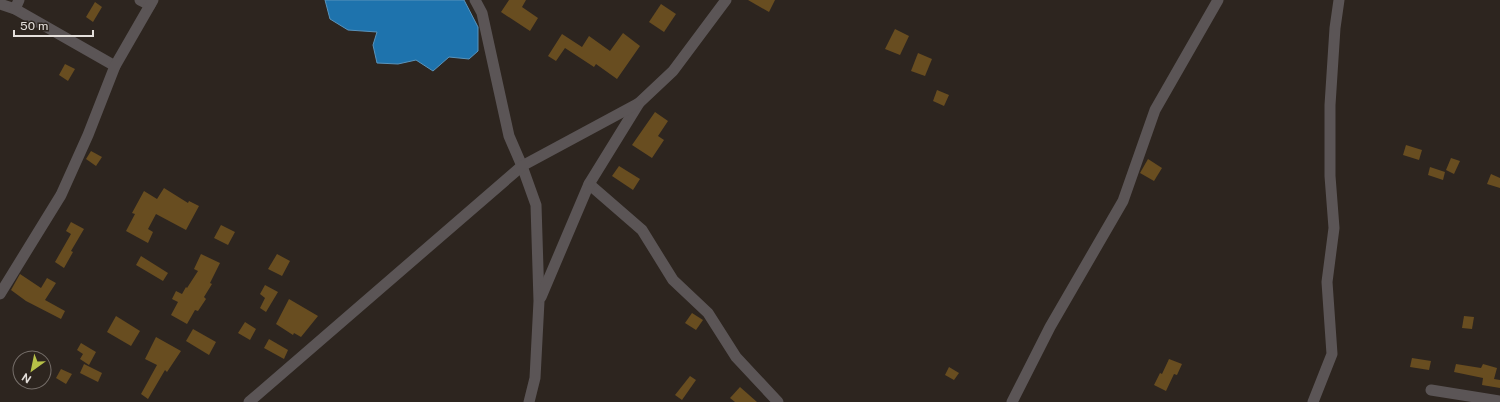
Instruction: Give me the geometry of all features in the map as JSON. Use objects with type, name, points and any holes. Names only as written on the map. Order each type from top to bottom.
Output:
[{"type":"street","points":[[475,0],[482,14],[509,136],[536,205],[540,301],[535,378],[529,402]]},
{"type":"street","points":[[249,402],[522,166],[639,103],[673,72],[726,0]]},
{"type":"street","points":[[1012,402],[1050,327],[1123,201],[1155,110],[1218,0]]},
{"type":"street","points":[[1313,402],[1332,354],[1327,282],[1334,228],[1330,176],[1330,105],[1335,28],[1339,0]]},
{"type":"street","points":[[0,294],[61,195],[88,136],[114,66],[148,2]]},
{"type":"street","points":[[0,4],[17,5],[114,66]]},
{"type":"street","points":[[540,301],[589,184],[639,103]]},
{"type":"street","points":[[589,184],[642,230],[673,280],[708,313],[736,357],[778,402]]},
{"type":"street","points":[[1431,390],[1500,401]]},
{"type":"water","points":[[325,0],[464,0],[478,27],[478,51],[469,59],[449,57],[433,71],[416,60],[398,64],[377,63],[373,45],[377,32],[348,30],[330,19]]},
{"type":"building","points":[[509,0],[526,0],[522,7],[538,18],[530,31],[501,12]]},
{"type":"building","points":[[748,0],[775,0],[769,12]]},
{"type":"building","points":[[95,2],[102,7],[93,22],[86,17]]},
{"type":"building","points":[[661,4],[676,14],[664,32],[649,22]]},
{"type":"building","points":[[895,29],[909,36],[900,55],[885,49]]},
{"type":"building","points":[[623,33],[640,46],[617,79],[596,64],[594,67],[565,48],[556,61],[548,56],[562,34],[582,47],[589,36],[610,51]]},
{"type":"building","points":[[918,53],[932,59],[925,76],[911,71]]},
{"type":"building","points":[[65,64],[75,69],[68,81],[59,75]]},
{"type":"building","points":[[937,90],[949,95],[944,106],[933,101]]},
{"type":"building","points":[[655,112],[668,121],[658,136],[664,140],[652,158],[632,145]]},
{"type":"building","points":[[1406,145],[1422,150],[1419,160],[1403,155]]},
{"type":"building","points":[[91,151],[102,157],[96,166],[86,159]]},
{"type":"building","points":[[1451,158],[1460,161],[1454,174],[1446,170]]},
{"type":"building","points":[[1148,159],[1162,168],[1154,181],[1140,173]]},
{"type":"building","points":[[619,166],[640,179],[633,190],[612,176]]},
{"type":"building","points":[[1430,167],[1445,172],[1443,180],[1428,175]]},
{"type":"building","points":[[1491,174],[1500,178],[1500,188],[1487,184]]},
{"type":"building","points":[[164,188],[188,203],[189,201],[199,206],[186,230],[156,214],[148,229],[153,232],[148,243],[126,231],[135,214],[132,213],[144,191],[157,199]]},
{"type":"building","points":[[71,222],[84,229],[71,251],[73,252],[64,268],[55,262],[71,234],[66,231]]},
{"type":"building","points":[[221,225],[235,232],[228,245],[214,238]]},
{"type":"building","points":[[201,254],[220,263],[210,283],[212,284],[204,297],[206,299],[198,311],[195,310],[187,324],[171,315],[178,302],[172,299],[176,291],[182,294],[198,271],[194,269]]},
{"type":"building","points":[[277,254],[290,261],[282,276],[268,269]]},
{"type":"building","points":[[141,256],[168,273],[163,281],[136,265]]},
{"type":"building","points":[[20,274],[41,288],[47,278],[56,283],[45,300],[65,311],[61,319],[26,301],[11,290]]},
{"type":"building","points":[[265,285],[278,292],[266,312],[260,308],[265,298],[260,294]]},
{"type":"building","points":[[289,299],[318,316],[301,337],[294,333],[293,335],[276,324]]},
{"type":"building","points":[[692,313],[703,320],[696,330],[685,323]]},
{"type":"building","points":[[116,316],[140,331],[131,346],[107,332]]},
{"type":"building","points":[[1464,316],[1474,317],[1472,329],[1462,328]]},
{"type":"building","points":[[245,322],[256,329],[250,340],[238,333]]},
{"type":"building","points":[[193,329],[216,342],[209,355],[186,341]]},
{"type":"building","points":[[156,337],[181,351],[167,372],[165,370],[148,399],[141,394],[157,365],[145,359]]},
{"type":"building","points":[[269,339],[288,350],[284,359],[264,348]]},
{"type":"building","points":[[81,343],[96,352],[89,365],[80,359],[83,354],[77,350]]},
{"type":"building","points":[[1412,358],[1431,361],[1429,370],[1410,367]]},
{"type":"building","points":[[1169,359],[1182,364],[1177,375],[1174,374],[1166,391],[1154,385],[1160,373],[1162,374]]},
{"type":"building","points":[[84,364],[102,373],[98,382],[80,373]]},
{"type":"building","points":[[1456,364],[1481,368],[1483,364],[1497,368],[1494,379],[1500,380],[1500,388],[1482,385],[1483,378],[1454,372]]},
{"type":"building","points":[[949,367],[959,373],[954,380],[945,375]]},
{"type":"building","points":[[61,369],[72,374],[66,384],[56,378]]},
{"type":"building","points":[[690,376],[696,380],[682,400],[675,395]]},
{"type":"building","points":[[740,387],[757,402],[735,402],[730,398]]}]
